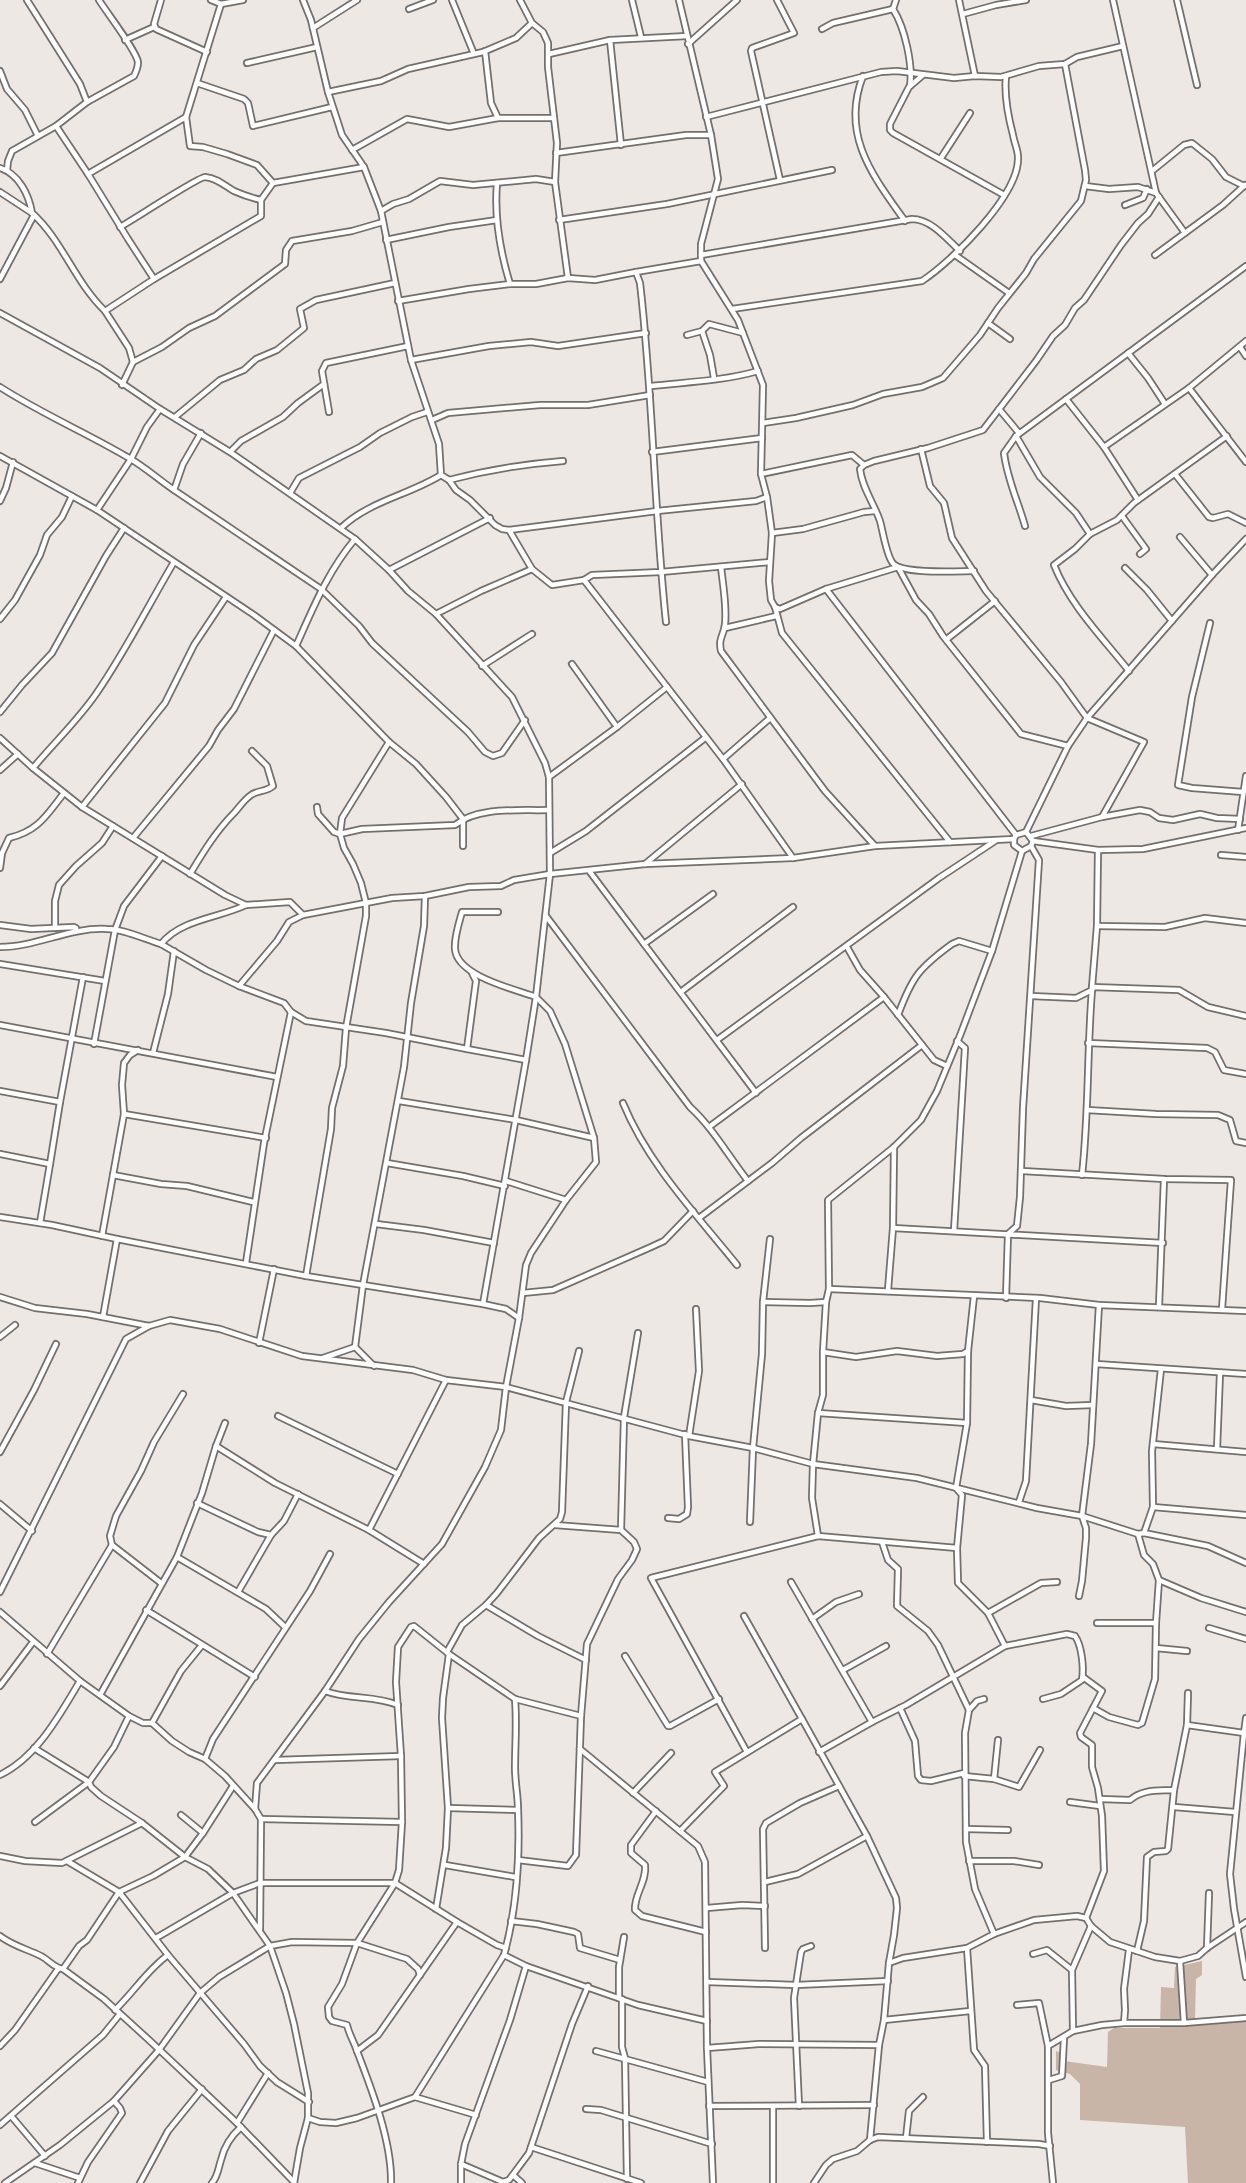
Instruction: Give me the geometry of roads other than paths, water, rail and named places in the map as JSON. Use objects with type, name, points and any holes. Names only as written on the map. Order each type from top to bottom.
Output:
[{"type":"street","points":[[27,0],[80,84],[87,102]]},
{"type":"street","points":[[8,170],[8,161],[12,151],[56,126],[87,102],[134,76],[138,63],[99,0]]},
{"type":"street","points":[[154,27],[160,0]]},
{"type":"street","points":[[211,0],[221,4],[243,0]]},
{"type":"street","points":[[303,0],[313,28],[332,107],[342,135],[364,167],[381,211],[411,360],[441,452],[441,476]]},
{"type":"street","points":[[313,28],[357,0]]},
{"type":"street","points":[[409,9],[433,0]]},
{"type":"street","points":[[452,0],[474,54]]},
{"type":"street","points":[[520,0],[532,23],[543,32],[548,43],[556,153],[555,182],[568,278]]},
{"type":"street","points":[[632,0],[641,37]]},
{"type":"street","points":[[679,0],[711,135],[718,179],[716,194],[701,244],[701,261],[732,309],[758,371],[764,395],[760,474],[767,497],[772,533],[771,600],[776,616],[782,633],[950,842]]},
{"type":"street","points":[[688,44],[737,0]]},
{"type":"street","points":[[777,0],[794,33],[752,48],[780,180]]},
{"type":"street","points":[[896,0],[893,9],[900,24],[912,73],[909,87],[890,124],[890,129],[893,133],[1005,195]]},
{"type":"street","points":[[959,0],[975,76]]},
{"type":"street","points":[[963,14],[1026,0]]},
{"type":"street","points":[[974,571],[915,571],[898,567],[892,563],[875,511],[861,479],[860,469],[864,465],[983,430],[1036,362],[1053,336],[1065,325],[1075,308],[1084,300],[1121,245],[1148,214],[1157,195],[1113,0]]},
{"type":"street","points":[[1177,0],[1197,85]]},
{"type":"street","points":[[221,4],[186,117],[190,146],[203,147],[257,165],[273,183]]},
{"type":"street","points":[[822,29],[833,23],[893,9]]},
{"type":"street","points":[[328,92],[381,81],[408,69],[485,51],[516,39],[532,23]]},
{"type":"street","points":[[125,40],[154,27],[207,52]]},
{"type":"street","points":[[549,54],[610,40],[687,36]]},
{"type":"street","points":[[610,40],[621,145]]},
{"type":"street","points":[[706,117],[888,71],[954,78],[1000,77],[1039,66],[1065,64],[1077,57],[1123,46]]},
{"type":"street","points":[[247,63],[317,47]]},
{"type":"street","points":[[485,51],[491,103],[498,117]]},
{"type":"street","points":[[763,423],[853,405],[883,394],[932,383],[943,378],[953,367],[1081,201],[1085,186],[1085,171],[1065,64]]},
{"type":"street","points":[[0,71],[7,89],[25,110],[38,136]]},
{"type":"street","points":[[909,87],[923,75]]},
{"type":"street","points":[[863,76],[856,108],[857,136],[867,166],[905,221]]},
{"type":"street","points":[[732,309],[921,281],[939,270],[960,251],[996,209],[1015,174],[1018,156],[1005,93],[1006,76]]},
{"type":"street","points":[[197,83],[244,99],[248,103],[253,126],[332,107]]},
{"type":"street","points":[[941,158],[970,113]]},
{"type":"street","points":[[88,174],[186,117]]},
{"type":"street","points":[[352,150],[407,119],[449,127],[498,117],[554,118]]},
{"type":"street","points":[[56,126],[154,279]]},
{"type":"street","points":[[556,153],[686,135],[711,135]]},
{"type":"street","points":[[1152,171],[1192,143],[1212,159],[1228,178],[1245,185],[1223,205],[1155,255]]},
{"type":"street","points":[[105,311],[154,279],[261,216],[261,200],[273,183],[364,167]]},
{"type":"street","points":[[0,168],[8,170],[29,195],[33,214],[0,279]]},
{"type":"street","points":[[559,219],[667,204],[832,170]]},
{"type":"street","points":[[120,227],[170,198],[187,184],[203,177],[218,180],[247,197],[261,200]]},
{"type":"street","points":[[381,211],[393,204],[410,199],[440,181],[473,185],[536,179],[555,182]]},
{"type":"street","points":[[497,183],[495,207],[500,254],[510,284]]},
{"type":"street","points":[[1085,186],[1147,189],[1157,195],[1185,233]]},
{"type":"street","points":[[1125,205],[1143,198],[1147,189]]},
{"type":"street","points":[[0,192],[40,219],[53,235],[68,263],[91,297],[105,311],[129,348],[133,362]]},
{"type":"street","points":[[701,255],[919,219],[960,251]]},
{"type":"street","points":[[386,240],[497,220]]},
{"type":"street","points":[[122,385],[133,362],[162,347],[189,328],[215,316],[285,264],[286,250],[292,241],[352,231],[383,222]]},
{"type":"street","points":[[955,255],[1009,293]]},
{"type":"street","points":[[398,301],[510,284],[536,284],[568,278],[595,280],[701,261]]},
{"type":"street","points":[[0,264],[6,268]]},
{"type":"street","points":[[1025,526],[1010,484],[1004,453],[1018,435],[1246,266]]},
{"type":"street","points":[[636,272],[639,277],[651,386],[652,452],[666,621]]},
{"type":"street","points":[[176,417],[220,380],[244,370],[256,359],[277,350],[295,338],[304,328],[300,309],[316,300],[395,283]]},
{"type":"street","points":[[0,314],[100,368],[122,385],[230,452],[355,538],[408,591],[436,614],[512,697],[525,720],[549,777],[550,874],[536,997],[483,1304]]},
{"type":"street","points":[[988,323],[1010,339]]},
{"type":"street","points":[[687,335],[702,331],[707,324],[743,333]]},
{"type":"street","points":[[702,331],[711,355],[714,378]]},
{"type":"street","points":[[411,360],[489,346],[531,342],[558,346],[646,333]]},
{"type":"street","points":[[1104,447],[1189,388],[1246,341]]},
{"type":"street","points":[[329,412],[322,371],[326,363],[408,346]]},
{"type":"street","points":[[1240,346],[1246,356]]},
{"type":"street","points":[[1128,353],[1165,404]]},
{"type":"street","points":[[651,386],[686,384],[714,378],[733,378],[758,371]]},
{"type":"street","points":[[230,452],[241,441],[283,417],[324,384]]},
{"type":"street","points":[[0,387],[41,412],[131,459],[321,589],[359,626],[372,643],[468,732],[485,752],[493,756],[502,753],[525,720]]},
{"type":"street","points":[[1189,388],[1246,462]]},
{"type":"street","points":[[432,420],[448,413],[540,405],[588,405],[650,395]]},
{"type":"street","points":[[1066,399],[1104,447],[1138,500]]},
{"type":"street","points":[[97,510],[131,459],[147,427],[160,409]]},
{"type":"street","points":[[999,409],[1018,435],[1040,477],[1076,513],[1090,534]]},
{"type":"street","points":[[290,493],[299,478],[360,447],[380,433],[427,412]]},
{"type":"street","points":[[174,490],[183,464],[201,433]]},
{"type":"street","points":[[1129,670],[1080,610],[1061,583],[1054,565],[1090,534],[1122,516],[1138,500],[1227,436]]},
{"type":"street","points":[[652,452],[762,438]]},
{"type":"street","points":[[921,449],[930,486],[944,503],[952,538],[986,591],[1087,718],[1144,742],[1102,817]]},
{"type":"street","points":[[760,474],[852,455],[864,465]]},
{"type":"street","points":[[0,456],[97,510],[296,646],[389,742],[416,764],[446,797],[463,819],[463,846]]},
{"type":"street","points":[[449,480],[484,471],[563,461]]},
{"type":"street","points":[[0,501],[13,462]]},
{"type":"street","points":[[1175,474],[1209,517],[1213,518],[1228,513],[1246,523]]},
{"type":"street","points":[[341,528],[352,519],[392,497],[441,476],[449,480],[456,490],[502,529],[509,530],[756,501],[767,497]]},
{"type":"street","points":[[0,619],[15,600],[40,555],[47,535],[62,518],[72,496]]},
{"type":"street","points":[[772,533],[803,529],[875,511]]},
{"type":"street","points":[[1122,516],[1146,549],[1140,554]]},
{"type":"street","points":[[389,570],[490,518]]},
{"type":"street","points":[[0,712],[52,653],[124,528]]},
{"type":"street","points":[[509,530],[532,569],[552,585],[584,580],[592,574],[661,572],[770,562]]},
{"type":"street","points":[[1180,537],[1212,576]]},
{"type":"street","points":[[296,646],[321,589],[355,538]]},
{"type":"street","points":[[818,1536],[812,1498],[813,1464],[818,1413],[823,1395],[823,1352],[829,1289],[828,1200],[894,1147],[921,1120],[937,1091],[992,951],[1022,851],[1030,839],[1068,746],[1087,718],[1246,539]]},
{"type":"street","points":[[33,768],[95,695],[174,562]]},
{"type":"street","points":[[721,567],[725,611],[725,628],[719,641],[721,651],[769,719],[825,791],[875,846]]},
{"type":"street","points":[[775,607],[780,609],[826,589],[898,567]]},
{"type":"street","points":[[898,567],[916,600],[1021,734],[1068,746]]},
{"type":"street","points":[[1125,568],[1147,590],[1172,621]]},
{"type":"street","points":[[436,614],[532,569]]},
{"type":"street","points":[[584,580],[742,784],[793,858]]},
{"type":"street","points":[[826,589],[1015,837],[1014,845],[1022,851]]},
{"type":"street","points":[[82,807],[165,703],[194,645],[225,597]]},
{"type":"street","points":[[947,639],[995,601]]},
{"type":"street","points":[[725,628],[776,616]]},
{"type":"street","points":[[1210,623],[1192,697],[1178,785],[1243,792]]},
{"type":"street","points":[[133,838],[209,746],[234,709],[274,630]]},
{"type":"street","points":[[482,666],[532,634]]},
{"type":"street","points":[[572,664],[617,727]]},
{"type":"street","points":[[549,777],[667,687]]},
{"type":"street","points":[[723,759],[769,719]]},
{"type":"street","points":[[0,738],[82,807],[190,874],[246,905]]},
{"type":"street","points":[[549,853],[586,831],[705,738]]},
{"type":"street","points":[[306,1276],[331,1130],[332,1108],[343,1066],[346,1028],[366,916],[366,903],[357,873],[344,848],[340,834],[342,818],[389,742]]},
{"type":"street","points":[[190,874],[221,826],[248,797],[254,792],[262,792],[273,786],[267,766],[252,751]]},
{"type":"street","points":[[0,770],[18,754]]},
{"type":"street","points":[[1238,830],[1246,776]]},
{"type":"street","points":[[645,864],[742,784]]},
{"type":"street","points":[[0,868],[2,853],[9,838],[26,834],[44,819],[63,793]]},
{"type":"street","points":[[317,807],[318,814],[334,832],[340,834],[362,829],[455,825],[463,819],[492,812],[549,810]]},
{"type":"street","points":[[1030,839],[1102,817],[1140,810],[1150,812],[1159,818],[1173,819],[1200,814],[1217,818],[1240,819]]},
{"type":"street","points":[[55,928],[55,901],[59,885],[102,843],[113,826]]},
{"type":"street","points":[[239,986],[277,941],[289,922],[303,915],[392,897],[425,896],[469,886],[501,886],[514,880],[550,874],[591,872],[645,864],[793,858],[875,846],[1015,837],[1098,849],[1143,849],[1246,828]]},
{"type":"street","points":[[1006,1298],[1008,1234],[1017,1226],[1022,1172],[1023,1108],[1039,860],[1030,839]]},
{"type":"street","points":[[717,1040],[939,878],[996,840]]},
{"type":"street","points":[[1082,1174],[1087,1110],[1088,1043],[1097,926],[1098,849]]},
{"type":"street","points":[[1221,855],[1246,857]]},
{"type":"street","points":[[94,1044],[115,930],[124,906],[162,856]]},
{"type":"street","points":[[591,872],[756,1093]]},
{"type":"street","points":[[644,944],[713,894]]},
{"type":"street","points":[[355,1347],[363,1285],[399,1101],[411,1003],[424,926],[425,896]]},
{"type":"street","points":[[161,944],[167,936],[179,929],[246,905],[290,902],[303,915]]},
{"type":"street","points":[[682,991],[793,907]]},
{"type":"street","points":[[467,1049],[476,981],[472,973],[458,960],[455,949],[462,912],[498,912]]},
{"type":"street","points":[[546,916],[748,1181]]},
{"type":"street","points":[[1097,926],[1165,927],[1205,918],[1246,923]]},
{"type":"street","points":[[0,925],[31,929],[74,927],[75,931]]},
{"type":"street","points":[[0,947],[29,945],[75,931],[115,930],[161,944],[239,986],[284,1003],[291,1012],[306,1021],[526,1060]]},
{"type":"street","points":[[898,1015],[918,972],[952,944],[959,941],[992,951]]},
{"type":"street","points":[[847,946],[860,970],[936,1062],[947,1066]]},
{"type":"street","points":[[153,1053],[168,994],[174,951]]},
{"type":"street","points":[[0,964],[105,981]]},
{"type":"street","points":[[255,1809],[257,1783],[325,1690],[359,1638],[388,1602],[442,1544],[485,1467],[501,1430],[526,1265],[531,1253],[566,1200],[596,1162],[594,1138],[565,1044],[549,1011],[536,997],[472,973]]},
{"type":"street","points":[[40,1223],[83,977]]},
{"type":"street","points":[[1031,996],[1076,998],[1092,988],[1179,990],[1208,1007],[1246,1016]]},
{"type":"street","points":[[709,1127],[884,997]]},
{"type":"street","points":[[246,1263],[254,1202],[291,1012]]},
{"type":"street","points":[[0,1026],[277,1077]]},
{"type":"street","points":[[954,1231],[960,1167],[965,1048],[957,1041]]},
{"type":"street","points":[[1088,1043],[1207,1048],[1215,1052],[1224,1070],[1246,1074]]},
{"type":"street","points":[[699,1218],[922,1045]]},
{"type":"street","points":[[102,1236],[124,1114],[122,1085],[124,1063],[138,1050]]},
{"type":"street","points":[[0,1091],[60,1102]]},
{"type":"street","points":[[399,1101],[516,1120],[594,1138]]},
{"type":"street","points":[[623,1103],[636,1132],[693,1211],[736,1265]]},
{"type":"street","points":[[1087,1110],[1218,1115],[1230,1120],[1236,1141],[1246,1143]]},
{"type":"street","points":[[124,1114],[266,1138]]},
{"type":"street","points":[[888,1290],[893,1228],[894,1147]]},
{"type":"street","points":[[0,1154],[50,1164]]},
{"type":"street","points":[[387,1164],[505,1183],[566,1200]]},
{"type":"street","points":[[1022,1172],[1231,1180],[1222,1309]]},
{"type":"street","points":[[113,1175],[187,1186],[254,1202]]},
{"type":"street","points":[[1159,1306],[1164,1179]]},
{"type":"street","points":[[523,1293],[553,1290],[658,1244],[664,1241],[693,1211]]},
{"type":"street","points":[[0,1217],[306,1276],[483,1304],[506,1309],[519,1318]]},
{"type":"street","points":[[376,1224],[495,1243]]},
{"type":"street","points":[[893,1228],[1163,1243]]},
{"type":"street","points":[[103,1317],[117,1239]]},
{"type":"street","points":[[750,1522],[753,1448],[762,1354],[763,1302],[770,1239]]},
{"type":"street","points":[[259,1343],[274,1269]]},
{"type":"street","points":[[829,1289],[888,1290],[1036,1298],[1099,1305],[1246,1311]]},
{"type":"street","points":[[956,1488],[967,1423],[968,1351],[974,1296]]},
{"type":"street","points":[[0,1297],[35,1308],[149,1326]]},
{"type":"street","points":[[1019,1502],[1026,1481],[1036,1298]]},
{"type":"street","points":[[763,1302],[810,1304],[826,1302]]},
{"type":"street","points":[[1079,1596],[1086,1527],[1082,1516],[1091,1444],[1099,1305]]},
{"type":"street","points":[[668,1518],[679,1519],[687,1514],[688,1507],[687,1435],[699,1371],[696,1309]]},
{"type":"street","points":[[0,1592],[126,1339],[149,1326],[170,1320],[220,1329],[302,1356],[413,1370],[446,1380],[506,1387],[687,1435],[753,1448],[813,1464],[917,1478],[1037,1508],[1082,1516],[1141,1534],[1208,1546],[1246,1563]]},
{"type":"street","points":[[0,1337],[15,1325]]},
{"type":"street","points":[[621,1530],[624,1417],[638,1333]]},
{"type":"street","points":[[0,1452],[56,1344]]},
{"type":"street","points":[[321,1359],[355,1347]]},
{"type":"street","points":[[355,1347],[375,1366]]},
{"type":"street","points":[[436,1909],[445,1866],[448,1808],[442,1718],[448,1653],[462,1625],[486,1605],[539,1538],[560,1520],[566,1402],[579,1351]]},
{"type":"street","points":[[823,1352],[856,1357],[897,1352],[937,1356],[963,1354],[968,1351]]},
{"type":"street","points":[[1096,1364],[1246,1374]]},
{"type":"street","points":[[1093,1708],[1109,1717],[1133,1725],[1142,1723],[1155,1678],[1159,1580],[1153,1564],[1144,1555],[1141,1534],[1153,1507],[1153,1444],[1161,1370]]},
{"type":"street","points":[[1217,1449],[1220,1373]]},
{"type":"street","points":[[369,1530],[446,1380]]},
{"type":"street","points":[[161,1583],[112,1545],[110,1536],[116,1516],[154,1442],[183,1394]]},
{"type":"street","points":[[1031,1400],[1066,1406],[1093,1406]]},
{"type":"street","points":[[818,1413],[967,1423]]},
{"type":"street","points":[[278,1416],[398,1474]]},
{"type":"street","points":[[100,1695],[177,1557],[202,1493],[225,1423]]},
{"type":"street","points":[[1153,1444],[1246,1452]]},
{"type":"street","points":[[216,1446],[274,1483],[369,1530],[424,1564]]},
{"type":"street","points":[[956,1488],[962,1495],[957,1548],[958,1583],[988,1613],[1005,1646]]},
{"type":"street","points":[[238,1592],[271,1535],[284,1521],[298,1494]]},
{"type":"street","points":[[197,1503],[258,1532],[271,1535]]},
{"type":"street","points":[[0,1504],[32,1531]]},
{"type":"street","points":[[1153,1507],[1246,1515]]},
{"type":"street","points":[[518,1860],[568,1866],[574,1861],[587,1644],[618,1579],[636,1552],[634,1542],[621,1530],[555,1525]]},
{"type":"street","points":[[747,1752],[651,1578],[818,1536],[957,1548]]},
{"type":"street","points":[[882,1542],[888,1560],[898,1569],[897,1606],[928,1631],[938,1644],[969,1710]]},
{"type":"street","points":[[46,1654],[112,1545]]},
{"type":"street","points":[[205,1759],[213,1739],[310,1591],[330,1554]]},
{"type":"street","points":[[177,1557],[266,1609],[285,1627]]},
{"type":"street","points":[[1159,1580],[1201,1598],[1246,1612]]},
{"type":"street","points":[[791,1582],[872,1722]]},
{"type":"street","points":[[988,1613],[1041,1583],[1057,1582]]},
{"type":"street","points":[[812,1619],[836,1602],[859,1594]]},
{"type":"street","points":[[486,1605],[538,1636],[586,1660]]},
{"type":"street","points":[[146,1610],[255,1677]]},
{"type":"street","points":[[0,1612],[80,1682],[129,1716],[143,1723],[152,1723],[172,1741],[205,1759],[225,1776],[255,1809],[261,1819],[260,1929]]},
{"type":"street","points":[[744,1616],[867,1836],[896,1898],[897,1908],[879,2045],[870,2140]]},
{"type":"street","points":[[1097,1623],[1156,1623]]},
{"type":"street","points":[[391,2183],[391,2157],[378,2109],[347,2025],[332,2021],[328,2007],[342,1984],[357,1943],[394,1883],[399,1870],[402,1822],[401,1756],[396,1682],[398,1647],[414,1626],[448,1653],[515,1699],[581,1716]]},
{"type":"street","points":[[1209,1628],[1246,1639]]},
{"type":"street","points":[[819,1752],[900,1708],[1005,1646],[1073,1634],[1078,1640],[1083,1677],[1076,1685],[1062,1694],[1043,1699]]},
{"type":"street","points":[[0,1686],[33,1642]]},
{"type":"street","points":[[152,1723],[182,1671],[202,1645]]},
{"type":"street","points":[[843,1670],[886,1646]]},
{"type":"street","points":[[1156,1648],[1187,1651]]},
{"type":"street","points":[[625,1656],[668,1726],[719,1699]]},
{"type":"street","points":[[1083,1677],[1102,1689],[1080,1733],[1092,1745],[1093,1773],[1100,1798],[1104,1871],[1086,1918]]},
{"type":"street","points":[[0,1775],[16,1767],[34,1748],[55,1722],[80,1682]]},
{"type":"street","points":[[325,1690],[342,1696],[384,1699],[398,1705]]},
{"type":"street","points":[[1137,1951],[1144,1921],[1147,1857],[1154,1852],[1168,1849],[1174,1790],[1187,1725],[1188,1692]]},
{"type":"street","points":[[415,2097],[504,1955],[506,1948],[516,1888],[518,1860],[515,1699]]},
{"type":"street","points":[[984,1699],[977,1701],[969,1710],[965,1733],[966,1829],[975,1889],[994,1934]]},
{"type":"street","points":[[900,1708],[915,1741],[918,1776],[921,1780],[931,1781],[964,1775],[994,1779],[1019,1787],[1040,1750]]},
{"type":"street","points":[[35,1821],[89,1782],[114,1747],[129,1716]]},
{"type":"street","points":[[1246,1718],[1230,1874],[1246,1977]]},
{"type":"street","points":[[680,1831],[724,1786],[715,1772],[802,1719]]},
{"type":"street","points":[[1187,1725],[1244,1733]]},
{"type":"street","points":[[994,1779],[998,1740]]},
{"type":"street","points":[[34,1748],[89,1782],[101,1796],[142,1823],[185,1857],[208,1869],[233,1893],[260,1929],[270,1946],[286,1993],[309,2102],[308,2118],[294,2183]]},
{"type":"street","points":[[580,1749],[698,1846],[703,1855],[707,1908],[707,2048],[713,2183]]},
{"type":"street","points":[[633,1793],[671,1753]]},
{"type":"street","points":[[275,1760],[401,1756]]},
{"type":"street","points":[[0,2046],[15,2030],[79,1946],[87,1940],[119,1892],[185,1857],[233,1786]]},
{"type":"street","points":[[765,1948],[763,1829],[766,1823],[800,1803],[839,1786]]},
{"type":"street","points":[[1100,1798],[1130,1800],[1138,1793],[1174,1790]]},
{"type":"street","points":[[1070,1802],[1100,1806]]},
{"type":"street","points":[[1174,1807],[1235,1812]]},
{"type":"street","points":[[448,1808],[518,1810]]},
{"type":"street","points":[[656,1811],[631,1845],[631,1853],[645,1865],[646,1873],[635,1910],[642,1916],[706,1932]]},
{"type":"street","points":[[181,1815],[203,1833]]},
{"type":"street","points":[[261,1819],[402,1822]]},
{"type":"street","points":[[0,1856],[25,1861],[62,1863],[142,1823]]},
{"type":"street","points":[[966,1829],[1008,1830]]},
{"type":"street","points":[[765,1882],[798,1874],[867,1836]]},
{"type":"street","points":[[67,1861],[119,1892],[168,1955],[268,2073],[285,2088],[309,2102]]},
{"type":"street","points":[[969,1861],[1014,1861],[1039,1865]]},
{"type":"street","points":[[445,1866],[515,1877]]},
{"type":"street","points":[[156,1938],[233,1893],[260,1883],[394,1883],[457,1922],[506,1948]]},
{"type":"street","points":[[1207,1948],[1209,1893]]},
{"type":"street","points":[[707,1908],[765,1906]]},
{"type":"street","points":[[889,1963],[903,1958],[967,1948],[994,1934],[1034,1920],[1067,1916],[1086,1918],[1091,1926],[1110,1942],[1129,1950],[1166,1960],[1180,1961],[1198,1956],[1246,1922]]},
{"type":"street","points":[[511,1921],[574,1932],[578,1934],[580,1948],[620,1960]]},
{"type":"street","points":[[357,2051],[378,2035],[457,1922]]},
{"type":"street","points":[[1073,2031],[1072,1970],[1091,1926]]},
{"type":"street","points":[[0,1945],[2,1937],[17,1947],[41,1956],[88,1986],[202,2089],[294,2183]]},
{"type":"street","points":[[624,1937],[620,1960],[622,2047],[625,2058],[627,2179]]},
{"type":"street","points":[[5,2183],[45,2156],[114,2101],[159,2050],[200,1993],[219,1977],[270,1946],[292,1942],[357,1943],[407,1959],[418,1969],[420,1975]]},
{"type":"street","points":[[799,2106],[794,1998],[801,1952],[811,1946]]},
{"type":"street","points":[[967,1948],[974,2050],[985,2066],[987,2142]]},
{"type":"street","points":[[892,1949],[903,1958]]},
{"type":"street","points":[[1033,1954],[1047,1950],[1072,1970]]},
{"type":"street","points":[[1124,2023],[1124,1989],[1129,1950]]},
{"type":"street","points":[[0,2125],[12,2117],[103,2035],[145,1974],[168,1955]]},
{"type":"street","points":[[504,1955],[526,1966],[621,1999],[707,2021]]},
{"type":"street","points":[[1180,1961],[1184,2023]]},
{"type":"street","points":[[461,2183],[461,2164],[465,2144],[510,2020],[526,1966]]},
{"type":"street","points":[[707,1982],[796,1985],[888,1981]]},
{"type":"street","points":[[461,2164],[499,2181],[509,2180],[513,2175],[531,2147],[572,2024],[588,1986]]},
{"type":"street","points":[[1017,2005],[1039,2003],[1048,2046],[1048,2133],[1053,2183]]},
{"type":"street","points":[[884,2020],[970,2011]]},
{"type":"street","points":[[1048,2046],[1073,2031],[1124,2023],[1184,2023],[1246,2018]]},
{"type":"street","points":[[1049,2080],[1062,2076],[1064,2038]]},
{"type":"street","points":[[707,2048],[759,2044],[879,2045]]},
{"type":"street","points":[[596,2051],[708,2082]]},
{"type":"street","points":[[212,2183],[217,2177],[229,2140],[268,2073]]},
{"type":"street","points":[[140,2183],[168,2131],[202,2089]]},
{"type":"street","points":[[308,2118],[320,2122],[336,2123],[357,2118],[415,2097],[476,2115]]},
{"type":"street","points":[[906,2138],[909,2111],[923,2097]]},
{"type":"street","points":[[35,2163],[79,2180],[88,2162],[122,2114],[114,2101]]},
{"type":"street","points":[[710,2106],[874,2105]]},
{"type":"street","points":[[772,2107],[773,2183]]},
{"type":"street","points":[[586,2109],[601,2110],[712,2144]]},
{"type":"street","points":[[12,2117],[45,2156]]},
{"type":"street","points":[[814,2183],[825,2165],[833,2159],[857,2151],[870,2140],[878,2137],[1050,2146]]},
{"type":"street","points":[[531,2147],[641,2183]]},
{"type":"street","points":[[513,2175],[522,2183]]}]
